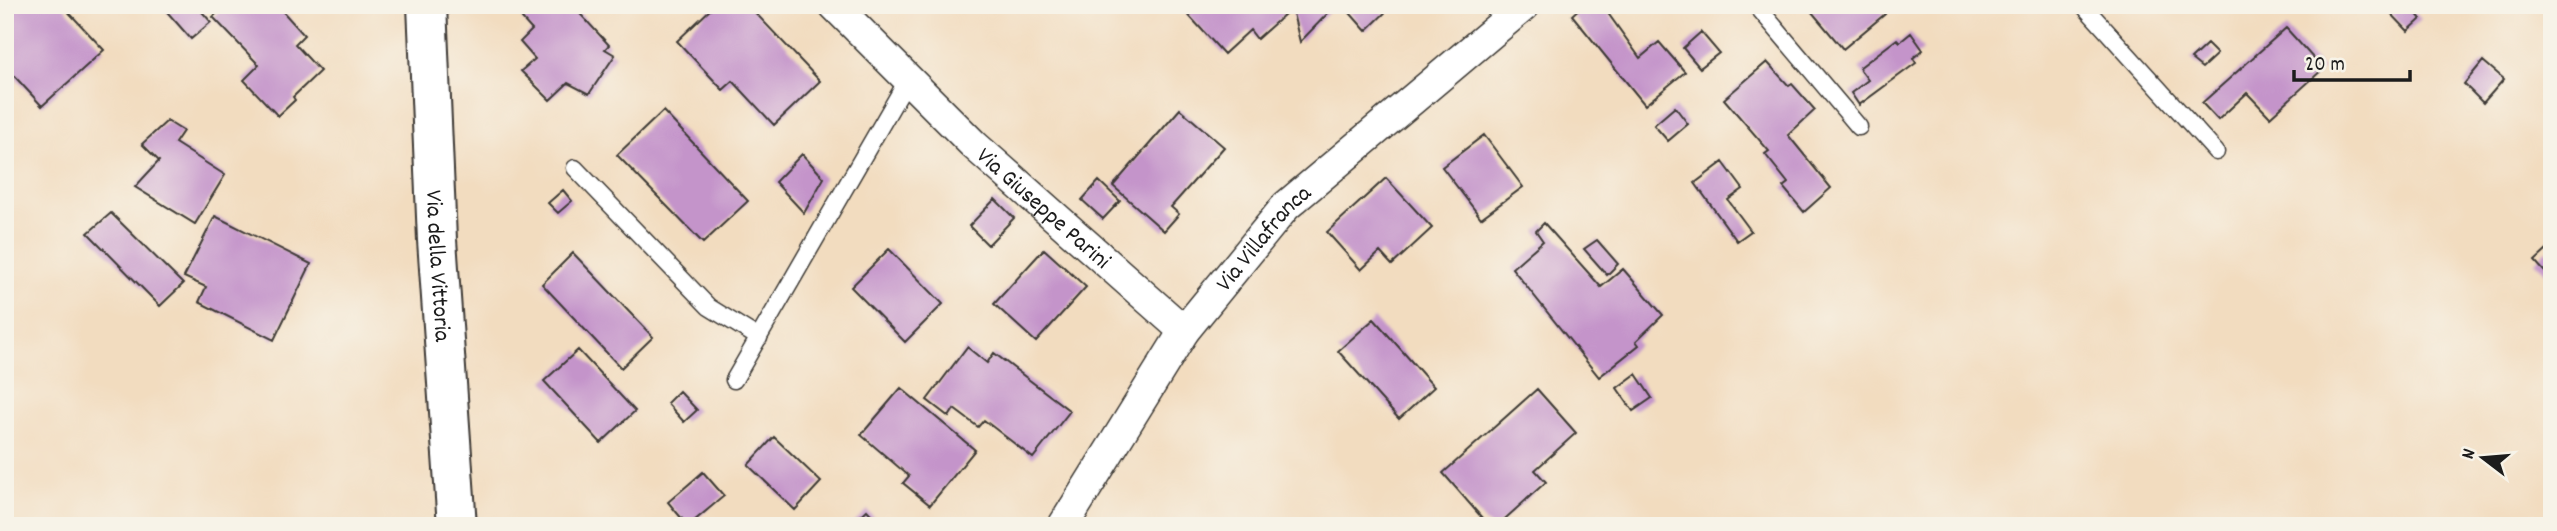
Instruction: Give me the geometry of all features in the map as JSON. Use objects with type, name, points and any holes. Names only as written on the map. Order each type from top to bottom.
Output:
[{"type":"main road","name":"Via della Vittoria","points":[[428,5],[437,240],[457,526]]},
{"type":"street","name":"Via Giuseppe Parini","points":[[834,5],[974,145],[1184,331]]},
{"type":"street","name":"Via Villafranca","points":[[1063,526],[1184,331],[1286,206],[1514,8]]},
{"type":"lane","points":[[1756,5],[1859,127]]},
{"type":"lane","points":[[2083,5],[2216,152]]},
{"type":"lane","points":[[734,380],[908,79]]},
{"type":"lane","points":[[575,168],[709,307],[759,338]]},
{"type":"building","points":[[5,5],[62,5],[104,50],[42,106],[5,66]]},
{"type":"building","points":[[161,5],[179,5],[181,8],[184,5],[196,5],[211,22],[191,39]]},
{"type":"building","points":[[225,5],[277,5],[304,35],[295,44],[320,71],[278,116],[244,80],[259,65],[213,17]]},
{"type":"building","points":[[535,5],[572,5],[609,45],[605,49],[615,55],[589,94],[568,83],[550,100],[521,71],[535,59],[520,42],[532,30],[522,19]]},
{"type":"building","points":[[715,5],[748,5],[820,81],[774,125],[733,81],[723,90],[677,41]]},
{"type":"building","points":[[1187,5],[1277,5],[1285,14],[1257,39],[1250,30],[1224,54],[1183,9]]},
{"type":"building","points":[[1291,5],[1336,5],[1300,42]]},
{"type":"building","points":[[1343,5],[1393,5],[1366,31]]},
{"type":"building","points":[[1583,5],[1602,5],[1640,58],[1659,42],[1685,72],[1645,105],[1572,15]]},
{"type":"building","points":[[1806,5],[1878,5],[1885,14],[1843,49]]},
{"type":"building","points":[[2409,5],[2421,19],[2408,31],[2385,7]]},
{"type":"building","points":[[2286,28],[2323,69],[2270,117],[2247,93],[2218,120],[2202,103]]},
{"type":"building","points":[[1701,32],[1719,53],[1700,68],[1683,48]]},
{"type":"building","points":[[1911,33],[1923,50],[1913,58],[1916,63],[1859,105],[1851,93],[1868,80],[1859,68],[1897,39],[1900,42]]},
{"type":"building","points":[[2207,44],[2217,54],[2202,68],[2191,59]]},
{"type":"building","points":[[2483,61],[2504,79],[2483,103],[2464,84]]},
{"type":"building","points":[[1767,62],[1789,86],[1792,84],[1815,110],[1788,135],[1831,188],[1804,212],[1783,187],[1788,183],[1765,154],[1769,151],[1724,99]]},
{"type":"building","points":[[1675,107],[1688,124],[1668,141],[1654,125]]},
{"type":"building","points":[[1180,109],[1224,147],[1171,207],[1179,214],[1164,231],[1113,186]]},
{"type":"building","points":[[663,111],[748,201],[703,243],[617,155]]},
{"type":"building","points":[[167,121],[183,131],[175,143],[225,175],[195,224],[135,187],[159,161],[142,144]]},
{"type":"building","points":[[1484,135],[1523,187],[1481,218],[1442,167]]},
{"type":"building","points":[[802,154],[824,178],[804,213],[775,182]]},
{"type":"building","points":[[1723,162],[1743,189],[1728,200],[1751,231],[1737,241],[1695,183]]},
{"type":"building","points":[[1386,178],[1432,228],[1392,265],[1380,252],[1361,270],[1327,232]]},
{"type":"building","points":[[1099,181],[1120,201],[1103,219],[1082,200]]},
{"type":"building","points":[[563,190],[572,201],[558,213],[548,203]]},
{"type":"building","points":[[995,199],[1014,218],[988,245],[969,226]]},
{"type":"building","points":[[111,213],[183,284],[160,306],[88,233]]},
{"type":"building","points":[[215,216],[311,264],[274,340],[199,302],[206,287],[184,277]]},
{"type":"building","points":[[1544,223],[1601,287],[1623,269],[1663,315],[1636,341],[1639,345],[1599,377],[1512,268],[1543,241],[1536,231]]},
{"type":"building","points":[[1597,240],[1618,264],[1607,275],[1584,249]]},
{"type":"building","points":[[889,249],[943,304],[905,342],[851,287]]},
{"type":"building","points":[[1044,249],[1086,287],[1036,342],[994,304]]},
{"type":"building","points":[[2547,250],[2552,256],[2552,280],[2535,261]]},
{"type":"building","points":[[573,253],[653,337],[621,368],[542,284]]},
{"type":"building","points":[[1374,319],[1434,387],[1399,419],[1338,351]]},
{"type":"building","points":[[967,347],[987,363],[994,353],[1070,411],[1033,458],[984,420],[978,427],[954,409],[949,417],[927,400]]},
{"type":"building","points":[[578,350],[635,411],[601,443],[544,381]]},
{"type":"building","points":[[1636,374],[1652,398],[1633,411],[1617,388]]},
{"type":"building","points":[[901,388],[975,450],[930,505],[903,483],[909,476],[861,435]]},
{"type":"building","points":[[1537,389],[1576,433],[1535,470],[1546,482],[1497,526],[1489,526],[1443,473]]},
{"type":"building","points":[[679,391],[697,410],[684,422],[667,403]]},
{"type":"building","points":[[774,437],[821,482],[795,510],[748,465]]},
{"type":"building","points":[[703,472],[724,496],[688,526],[668,502]]},
{"type":"building","points":[[867,510],[882,526],[850,526]]}]
